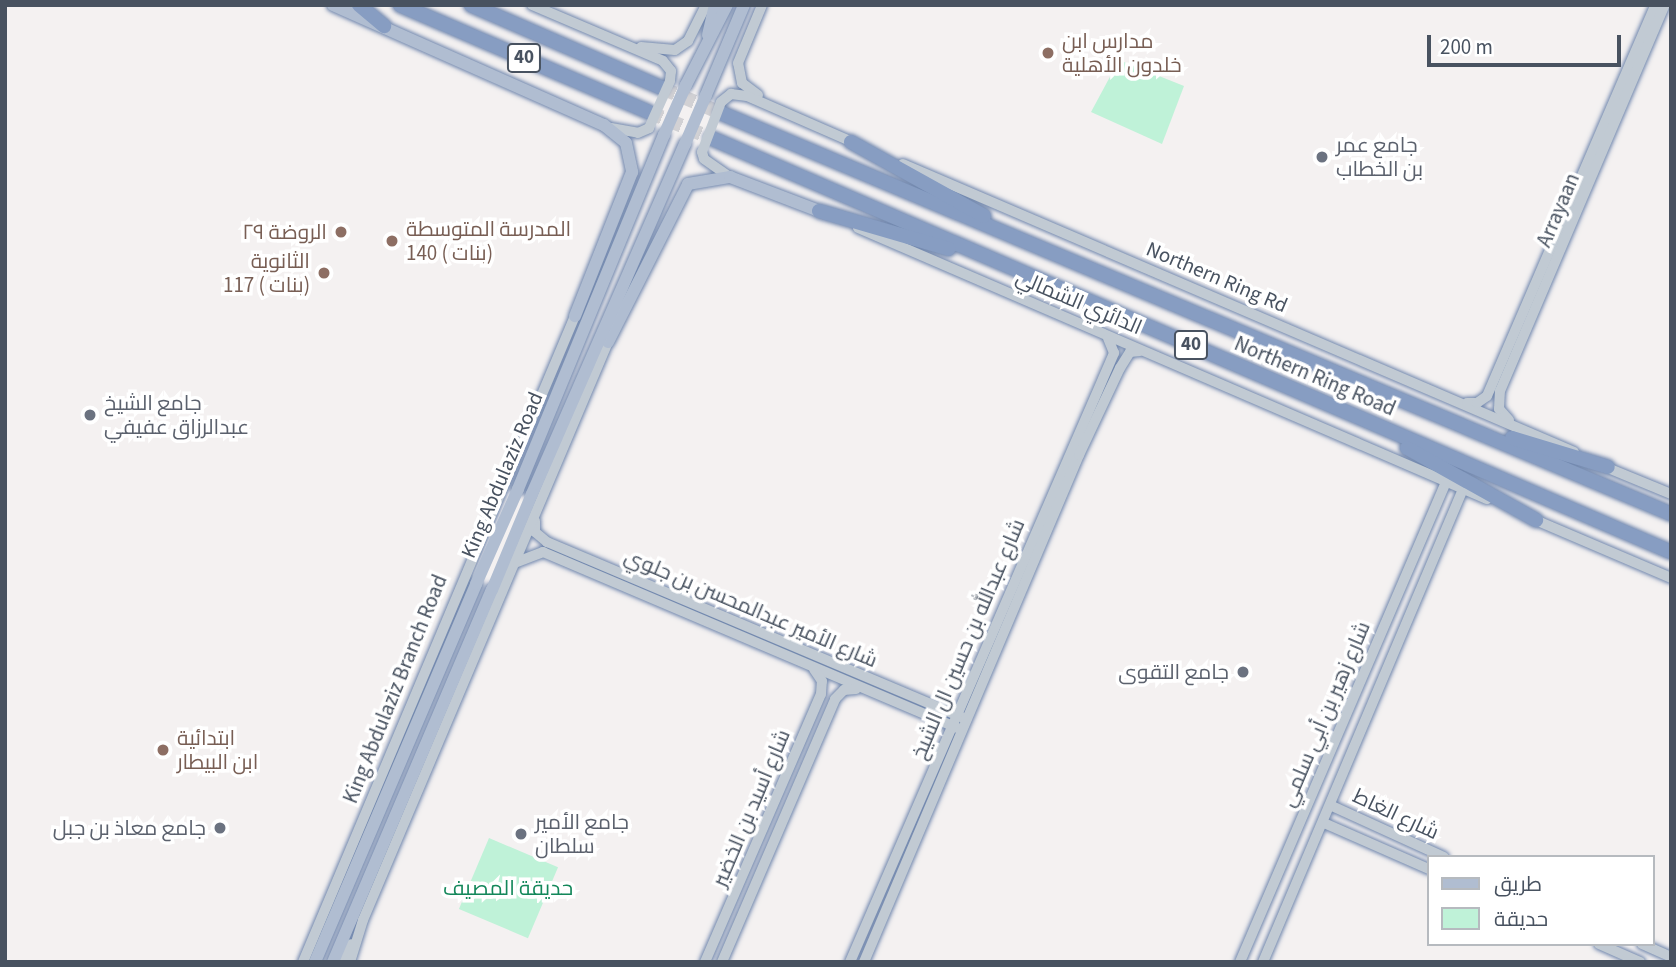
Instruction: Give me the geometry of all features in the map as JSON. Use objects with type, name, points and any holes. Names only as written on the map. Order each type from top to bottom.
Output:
[{"type":"highway","points":[[359,5],[384,26]]},
{"type":"highway","name":"40","points":[[400,5],[649,111]]},
{"type":"highway","name":"40","points":[[471,5],[666,85]]},
{"type":"highway","name":"Northern Ring Road","points":[[721,108],[933,205],[1022,237],[1671,514]]},
{"type":"highway","name":"Northern Ring Road","points":[[710,138],[1671,552]]},
{"type":"highway","points":[[851,142],[1022,237]]},
{"type":"highway","points":[[819,211],[1011,267]]},
{"type":"highway","points":[[1341,411],[1536,520]]},
{"type":"highway","points":[[1436,414],[1608,467]]},
{"type":"main road","points":[[333,5],[604,125],[626,143],[632,172],[575,316]]},
{"type":"main road","points":[[708,36],[715,5]]},
{"type":"main road","name":"King Abdulaziz Road","points":[[315,962],[592,310],[623,228],[708,36],[727,5]]},
{"type":"main road","name":"King Abdulaziz Road","points":[[333,962],[744,5]]},
{"type":"main road","points":[[726,48],[750,5]]},
{"type":"main road","points":[[608,342],[681,191],[698,179],[730,177],[819,211]]},
{"type":"main road","points":[[575,316],[623,228]]},
{"type":"main road","points":[[608,342],[635,257]]},
{"type":"street","points":[[532,5],[663,61],[671,71],[649,128],[625,133],[604,125]]},
{"type":"street","points":[[617,41],[675,51],[688,41],[706,5]]},
{"type":"street","points":[[762,5],[743,48],[739,75],[749,90],[794,116]]},
{"type":"street","name":"Arrayaan","points":[[1488,393],[1655,5]]},
{"type":"street","name":"Arrayaan","points":[[1499,398],[1665,5]]},
{"type":"street","name":"Northern Ring Rd","points":[[721,108],[731,94],[747,96],[1671,494]]},
{"type":"street","points":[[721,108],[706,130],[702,152],[704,159],[730,177]]},
{"type":"street","name":"الدائري الشمالي","points":[[819,211],[1671,578]]},
{"type":"street","name":"King Abdulaziz Branch Road","points":[[303,962],[456,591],[509,474],[575,316]]},
{"type":"street","points":[[1105,335],[1115,347],[1111,362]]},
{"type":"street","points":[[342,962],[363,920],[536,519],[608,342]]},
{"type":"street","points":[[1121,368],[1130,352],[1145,352]]},
{"type":"street","points":[[1111,362],[1118,357],[1121,368]]},
{"type":"street","name":"شارع عبدالله بن حسين ال الشيخ","points":[[863,962],[959,723],[1111,362]]},
{"type":"street","name":"شارع عبدالله بن حسين ال الشيخ","points":[[850,962],[1121,368]]},
{"type":"street","points":[[1461,402],[1477,403],[1488,393],[1499,398],[1501,414],[1515,425]]},
{"type":"street","points":[[509,474],[508,499],[525,510],[541,504],[547,491]]},
{"type":"street","name":"شارع زهير بن أبي سلمي","points":[[1240,962],[1446,482]]},
{"type":"street","name":"شارع زهير بن أبي سلمي","points":[[1263,962],[1332,806],[1463,489]]},
{"type":"street","points":[[517,563],[545,547],[535,532],[536,519]]},
{"type":"street","name":"شارع الأمير عبدالمحسن بن جلوي","points":[[545,547],[959,723]]},
{"type":"street","name":"شارع الأمير عبدالمحسن بن جلوي","points":[[545,547],[860,689],[959,723]]},
{"type":"street","points":[[456,591],[478,552],[491,551],[508,564],[499,605]]},
{"type":"street","points":[[814,669],[822,681],[821,694]]},
{"type":"street","points":[[821,694],[830,688],[835,699],[844,690],[860,689]]},
{"type":"street","name":"شارع أسيد بن الخضير","points":[[705,962],[821,694]]},
{"type":"street","name":"شارع أسيد بن الخضير","points":[[722,962],[835,699]]},
{"type":"street","name":"شارع الغاط","points":[[1332,806],[1440,855]]},
{"type":"street","name":"شارع الغاط","points":[[1324,823],[1428,869]]},
{"type":"street","points":[[350,962],[363,920]]},
{"type":"street","points":[[1604,946],[1640,962]]},
{"type":"street","points":[[1646,946],[1671,957]]},
{"type":"green space","points":[[1119,60],[1184,86],[1162,144],[1091,112]]},
{"type":"green space","name":"حديقة المصيف","points":[[489,838],[558,867],[528,938],[459,909]]},
{"type":"tunnel","points":[[662,88],[721,113]]},
{"type":"tunnel","points":[[649,112],[711,138]]},
{"type":"place","name":"مدارس ابن خلدون الأهلية","points":[[1048,53]]},
{"type":"place","name":"جامع عمر بن الخطاب","points":[[1322,157]]},
{"type":"place","name":"الروضة ٢٩","points":[[341,232]]},
{"type":"place","name":"المدرسة المتوسطة 140 ( بنات)","points":[[392,241]]},
{"type":"place","name":"الثانوية 117 ( بنات)","points":[[324,273]]},
{"type":"place","name":"جامع الشيخ عبدالرزاق عفيفي","points":[[90,415]]},
{"type":"place","name":"جامع التقوى","points":[[1243,672]]},
{"type":"place","name":"ابتدائية ابن البيطار","points":[[163,750]]},
{"type":"place","name":"جامع معاذ بن جبل","points":[[220,828]]},
{"type":"place","name":"جامع الأمير سلطان","points":[[521,834]]}]
